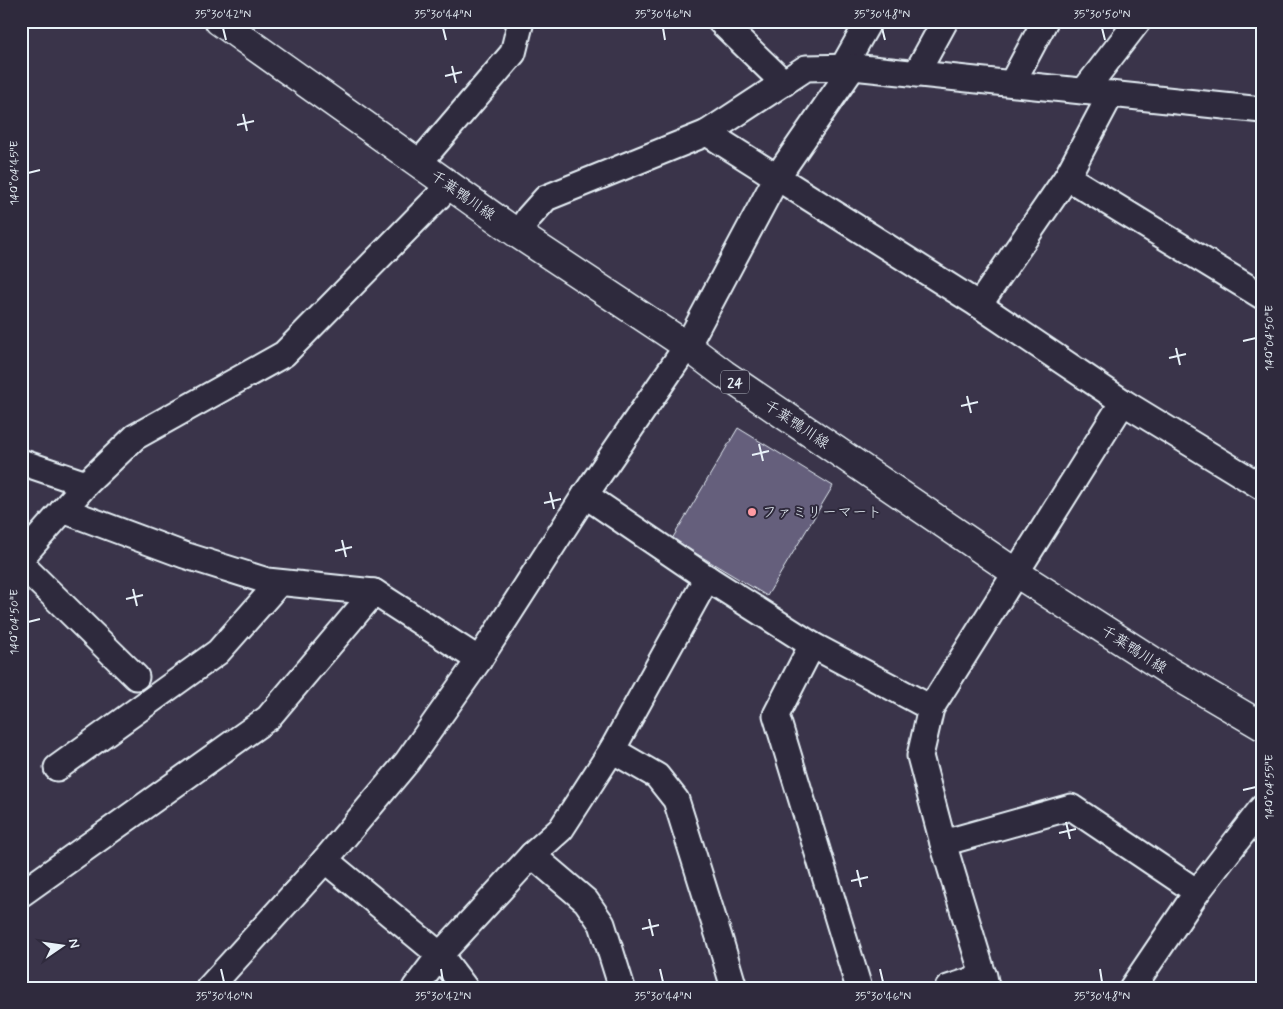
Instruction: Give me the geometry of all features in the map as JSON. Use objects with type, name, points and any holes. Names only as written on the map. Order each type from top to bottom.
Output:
[{"type":"main road","name":"千葉鴨川線","points":[[219,21],[518,234],[687,346],[724,374],[1016,573],[1167,670],[1262,726]]},
{"type":"street","points":[[419,163],[513,53],[521,21]]},
{"type":"street","points":[[209,988],[325,860],[407,762],[479,660],[585,495],[687,346],[777,177],[848,67],[869,21]]},
{"type":"street","points":[[916,74],[945,21]]},
{"type":"street","points":[[1012,83],[1045,21]]},
{"type":"street","points":[[1084,91],[1138,21]]},
{"type":"street","points":[[721,22],[784,83]]},
{"type":"street","points":[[518,234],[529,217],[546,198],[707,132],[806,68],[848,67],[1262,110]]},
{"type":"street","points":[[978,305],[1067,177],[1111,94]]},
{"type":"street","points":[[707,132],[978,305],[1123,402],[1262,487]]},
{"type":"street","points":[[1067,177],[1262,296]]},
{"type":"street","points":[[21,558],[86,484],[136,437],[284,354],[450,185]]},
{"type":"street","points":[[948,988],[986,982],[943,843],[920,756],[931,708],[1123,402]]},
{"type":"street","points":[[21,462],[86,484]]},
{"type":"street","points":[[585,495],[812,645],[931,708]]},
{"type":"street","points":[[63,510],[184,555],[266,581],[374,592],[479,660]]},
{"type":"street","points":[[21,564],[136,677]]},
{"type":"street","points":[[415,988],[440,955],[532,855],[561,829],[612,750],[708,578]]},
{"type":"street","points":[[57,768],[218,652],[279,583]]},
{"type":"street","points":[[21,894],[268,718],[374,592]]},
{"type":"street","points":[[812,645],[776,715],[860,988]]},
{"type":"street","points":[[612,750],[657,776],[676,800],[720,937],[734,988]]},
{"type":"street","points":[[943,843],[1071,807],[1197,892]]},
{"type":"street","points":[[1132,988],[1197,892],[1262,808]]},
{"type":"street","points":[[532,855],[586,901],[602,924],[622,988]]},
{"type":"street","points":[[325,860],[440,955],[465,988]]},
{"type":"building","name":"ファミリーマート","points":[[738,428],[833,486],[767,596],[672,539]]},
{"type":"place","name":"ファミリーマート","points":[[752,512]]}]
